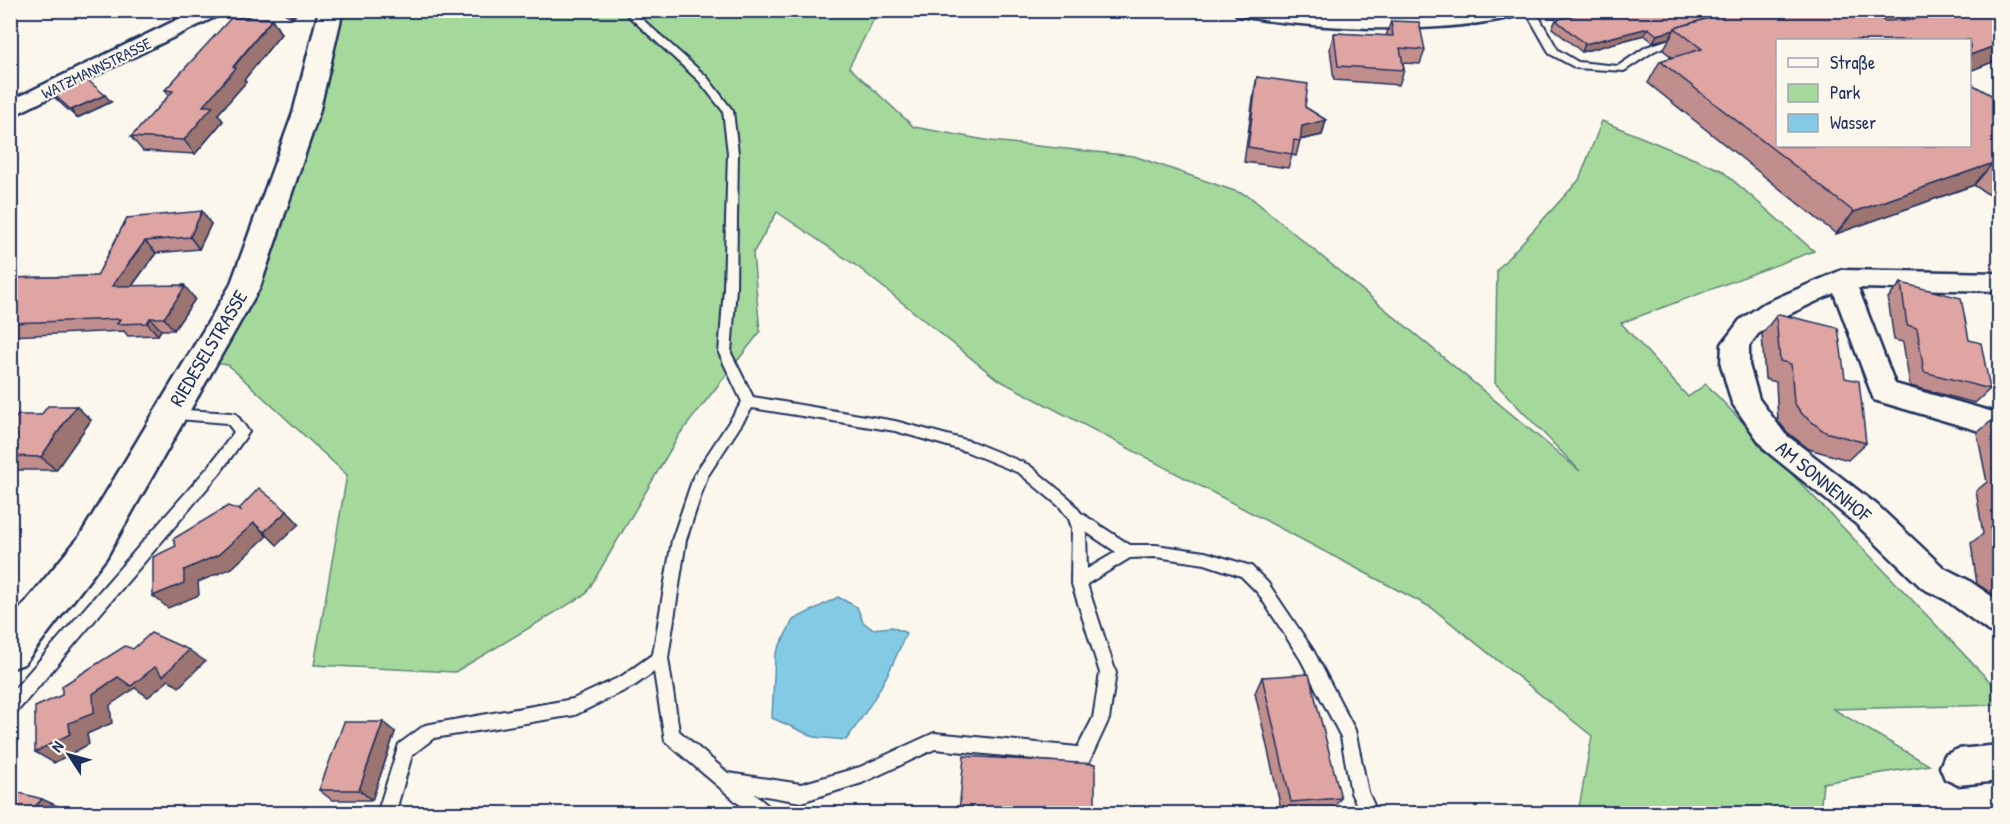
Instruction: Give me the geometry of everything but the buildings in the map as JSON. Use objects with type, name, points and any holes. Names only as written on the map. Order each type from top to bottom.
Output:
[{"type":"street","name":"WATZMANNSTRASSE","points":[[10,110],[214,10]]},
{"type":"street","name":"RIEDESELSTRASSE","points":[[10,651],[93,546],[245,287],[306,113],[331,10]]},
{"type":"street","points":[[1245,10],[1288,17],[1385,21],[1514,10]]},
{"type":"street","points":[[1842,279],[1884,392],[2000,426]]},
{"type":"street","name":"AM SONNENHOF","points":[[2000,282],[1842,279],[1772,311],[1749,327],[1736,344],[1735,365],[1746,403],[1775,442],[1866,514],[1933,578],[1957,590],[2000,621]]},
{"type":"street","points":[[1958,767],[2000,763]]},
{"type":"lane","points":[[626,10],[703,79],[728,111],[733,153],[730,288],[725,352],[749,402]]},
{"type":"lane","points":[[1530,10],[1554,52],[1576,64],[1620,69],[1650,49],[1688,36]]},
{"type":"lane","points":[[749,402],[895,426],[968,446],[1024,469],[1065,503],[1076,517],[1128,552]]},
{"type":"lane","points":[[749,402],[701,475],[686,518],[679,540],[660,658],[671,735],[765,813]]},
{"type":"lane","points":[[10,707],[214,469],[242,432],[231,418],[169,414]]},
{"type":"lane","points":[[724,781],[801,793],[862,775],[934,741],[1083,756],[1101,720],[1108,673],[1079,581],[1079,528],[1076,517]]},
{"type":"lane","points":[[1079,581],[1128,552],[1156,551],[1205,558],[1246,571],[1263,588],[1307,655],[1349,736],[1360,793],[1370,813]]},
{"type":"lane","points":[[386,813],[405,750],[431,731],[575,707],[628,681],[660,658]]},
{"type":"green space","points":[[331,11],[878,11],[849,67],[914,127],[991,141],[1134,156],[1249,196],[1580,471],[1495,383],[1497,270],[1579,180],[1602,121],[1721,170],[1814,251],[1621,323],[1688,397],[1706,384],[1999,691],[1999,705],[1833,709],[1929,765],[1823,783],[1820,813],[1578,813],[1592,736],[1432,608],[997,379],[858,267],[777,212],[753,253],[760,332],[679,435],[586,594],[455,672],[314,665],[347,475],[228,365],[201,361],[214,340]]},
{"type":"water","points":[[838,597],[857,607],[863,622],[872,629],[892,627],[906,633],[880,689],[846,740],[814,737],[772,718],[775,655],[793,620]]}]
